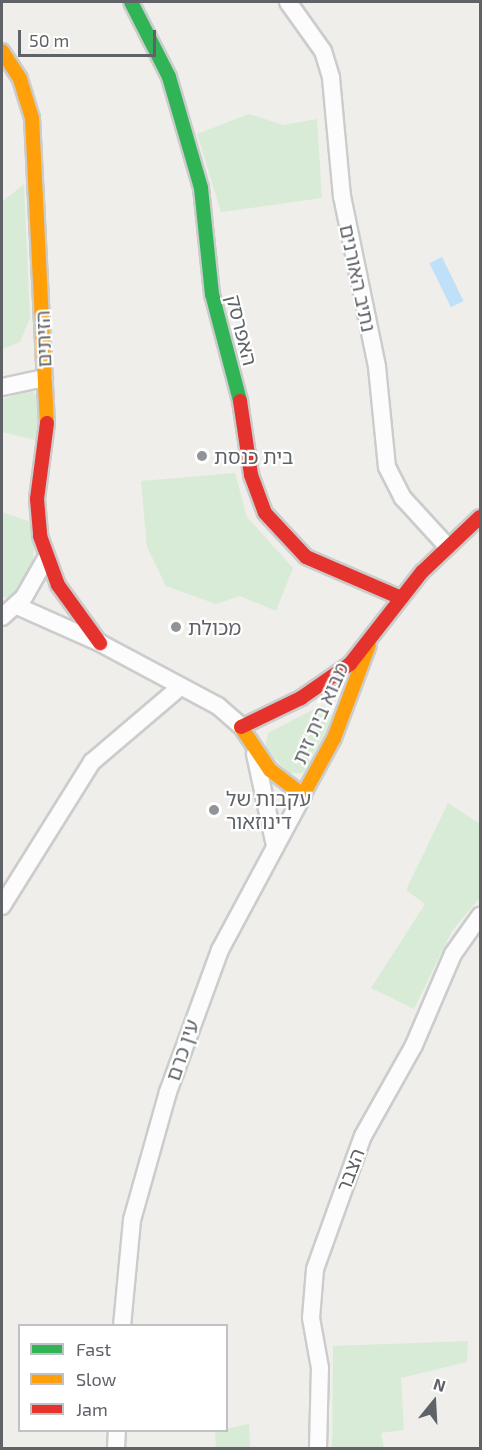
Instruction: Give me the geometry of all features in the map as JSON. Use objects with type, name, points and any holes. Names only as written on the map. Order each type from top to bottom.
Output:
[{"type":"street","name":"האפרסק","points":[[131,2],[169,77],[205,205],[212,294],[260,501],[279,533],[306,557],[401,598]]},
{"type":"street","name":"נתיב האורנים","points":[[288,2],[323,51],[331,78],[342,196],[377,367],[387,467],[403,498],[447,546]]},
{"type":"street","name":"הזיתים","points":[[2,51],[20,79],[32,118],[47,430],[36,507],[45,560],[68,602],[100,643]]},
{"type":"street","points":[[2,387],[44,378]]},
{"type":"street","name":"מבוא בית זית","points":[[303,795],[334,738],[369,645],[401,598],[447,546],[480,517]]},
{"type":"street","points":[[2,617],[17,606],[45,560]]},
{"type":"street","points":[[17,606],[100,643],[179,688],[218,706],[239,724],[274,775],[303,795]]},
{"type":"street","name":"מבוא בית זית","points":[[239,724],[314,691],[369,645]]},
{"type":"street","points":[[2,906],[92,762],[179,688]]},
{"type":"street","points":[[252,744],[275,846]]},
{"type":"street","name":"עין כרם","points":[[122,1324],[129,1240],[153,1136],[215,963],[303,795]]},
{"type":"street","name":"הצבר","points":[[318,1449],[320,1368],[311,1318],[315,1269],[363,1136],[414,1045],[453,954],[480,916]]},
{"type":"street","points":[[116,1449],[117,1432]]},
{"type":"green space","points":[[249,114],[283,125],[317,119],[322,198],[221,212],[197,134]]},
{"type":"green space","points":[[24,184],[30,318],[20,342],[2,349],[2,202]]},
{"type":"green space","points":[[29,389],[45,402],[51,444],[2,432],[2,400]]},
{"type":"green space","points":[[235,473],[247,517],[293,568],[276,611],[240,596],[216,604],[166,586],[147,547],[141,481]]},
{"type":"green space","points":[[2,512],[36,524],[31,582],[17,600],[2,597]]},
{"type":"green space","points":[[322,705],[331,715],[329,725],[303,773],[289,773],[265,748],[268,733]]},
{"type":"green space","points":[[448,803],[480,824],[480,897],[452,931],[414,1009],[371,988],[425,904],[406,890]]},
{"type":"green space","points":[[468,1341],[467,1362],[401,1378],[404,1430],[381,1433],[384,1448],[332,1448],[333,1346]]},
{"type":"green space","points":[[249,1424],[250,1448],[216,1448],[215,1432],[228,1432],[228,1428]]},
{"type":"water","points":[[442,257],[463,301],[451,307],[429,263]]},
{"type":"traffic: fast","points":[[131,2],[169,77],[201,188],[212,294],[240,401]]},
{"type":"traffic: slow","points":[[2,51],[20,79],[32,118],[47,423]]},
{"type":"traffic: slow","points":[[241,727],[270,770],[303,795],[334,738],[369,645]]},
{"type":"traffic: jam","points":[[240,401],[251,475],[265,513],[306,557],[401,598]]},
{"type":"traffic: jam","points":[[47,423],[37,499],[40,536],[58,585],[100,643]]},
{"type":"traffic: jam","points":[[241,727],[301,698],[350,664],[422,572],[480,517]]},
{"type":"place","name":"בית כנסת","points":[[202,456]]},
{"type":"place","name":"מכולת","points":[[176,627]]},
{"type":"place","name":"עקבות של דינוזאור","points":[[214,810]]}]
